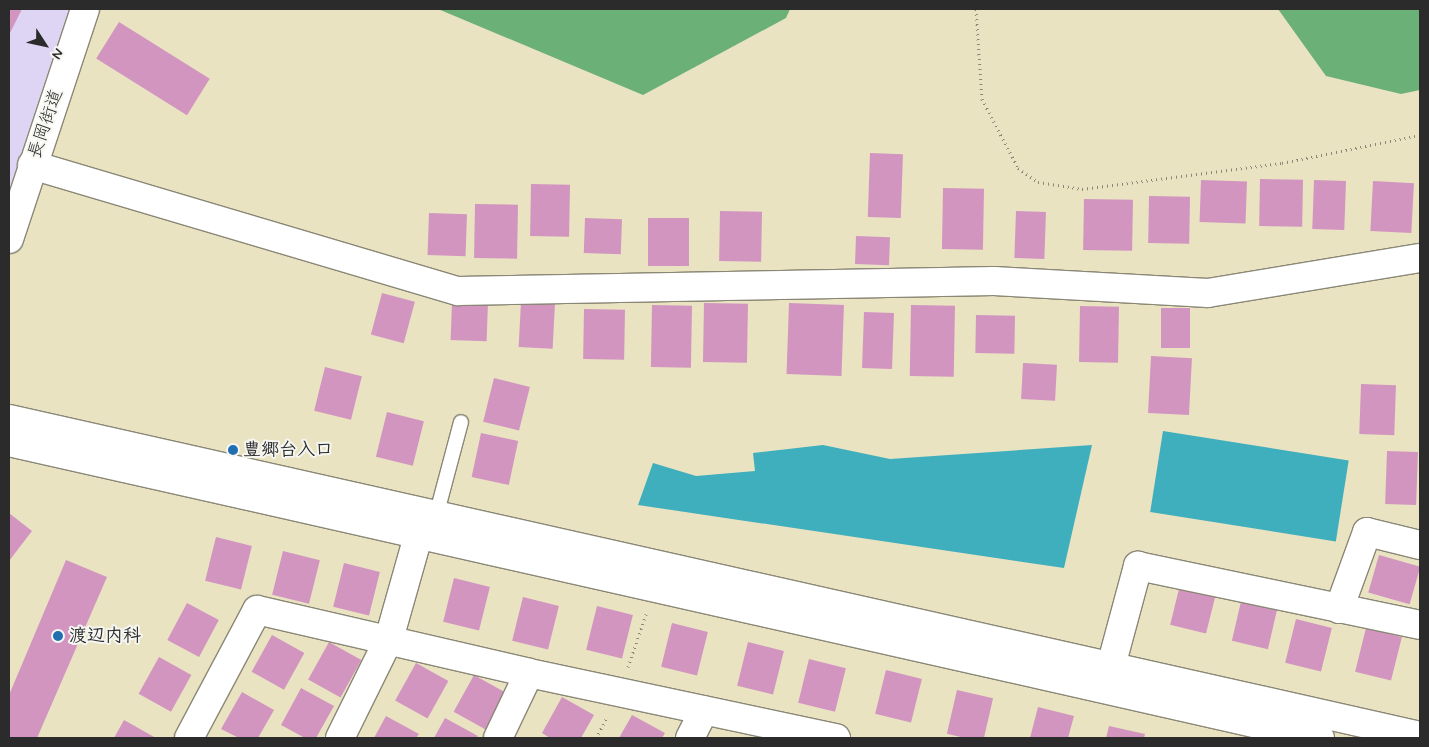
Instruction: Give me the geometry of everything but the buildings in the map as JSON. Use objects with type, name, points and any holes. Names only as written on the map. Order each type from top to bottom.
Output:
[{"type":"street","name":"長岡街道","points":[[9,239],[85,9]]},
{"type":"street","points":[[32,165],[458,291],[994,281],[1208,294],[1420,258]]},
{"type":"street","points":[[9,419],[428,524],[1104,676],[1320,738]]},
{"type":"street","points":[[9,442],[428,524]]},
{"type":"street","points":[[340,738],[389,640],[428,524]]},
{"type":"street","points":[[1338,609],[1367,532],[1420,545]]},
{"type":"street","points":[[1104,676],[1138,566],[1420,625]]},
{"type":"street","points":[[189,738],[257,610],[529,673],[836,738]]},
{"type":"street","points":[[498,738],[529,673]]},
{"type":"street","points":[[690,738],[704,710]]},
{"type":"street","points":[[1271,723],[1420,736]]},
{"type":"lane","points":[[428,524],[461,422]]},
{"type":"path","points":[[976,9],[982,99],[1018,168],[1038,182],[1082,189],[1282,163],[1420,135]]},
{"type":"shaded area","points":[[9,9],[77,9],[9,198]]},
{"type":"green space","points":[[438,9],[790,9],[786,18],[643,95]]},
{"type":"green space","points":[[1278,9],[1420,9],[1420,90],[1401,94],[1326,76]]},
{"type":"water","points":[[1163,431],[1349,460],[1336,541],[1150,512]]},
{"type":"water","points":[[823,445],[890,459],[1092,445],[1064,568],[638,505],[653,463],[696,476],[755,471],[753,453]]},
{"type":"place","name":"豊郷台入口","points":[[233,450]]},
{"type":"place","name":"渡辺内科","points":[[58,636]]}]
